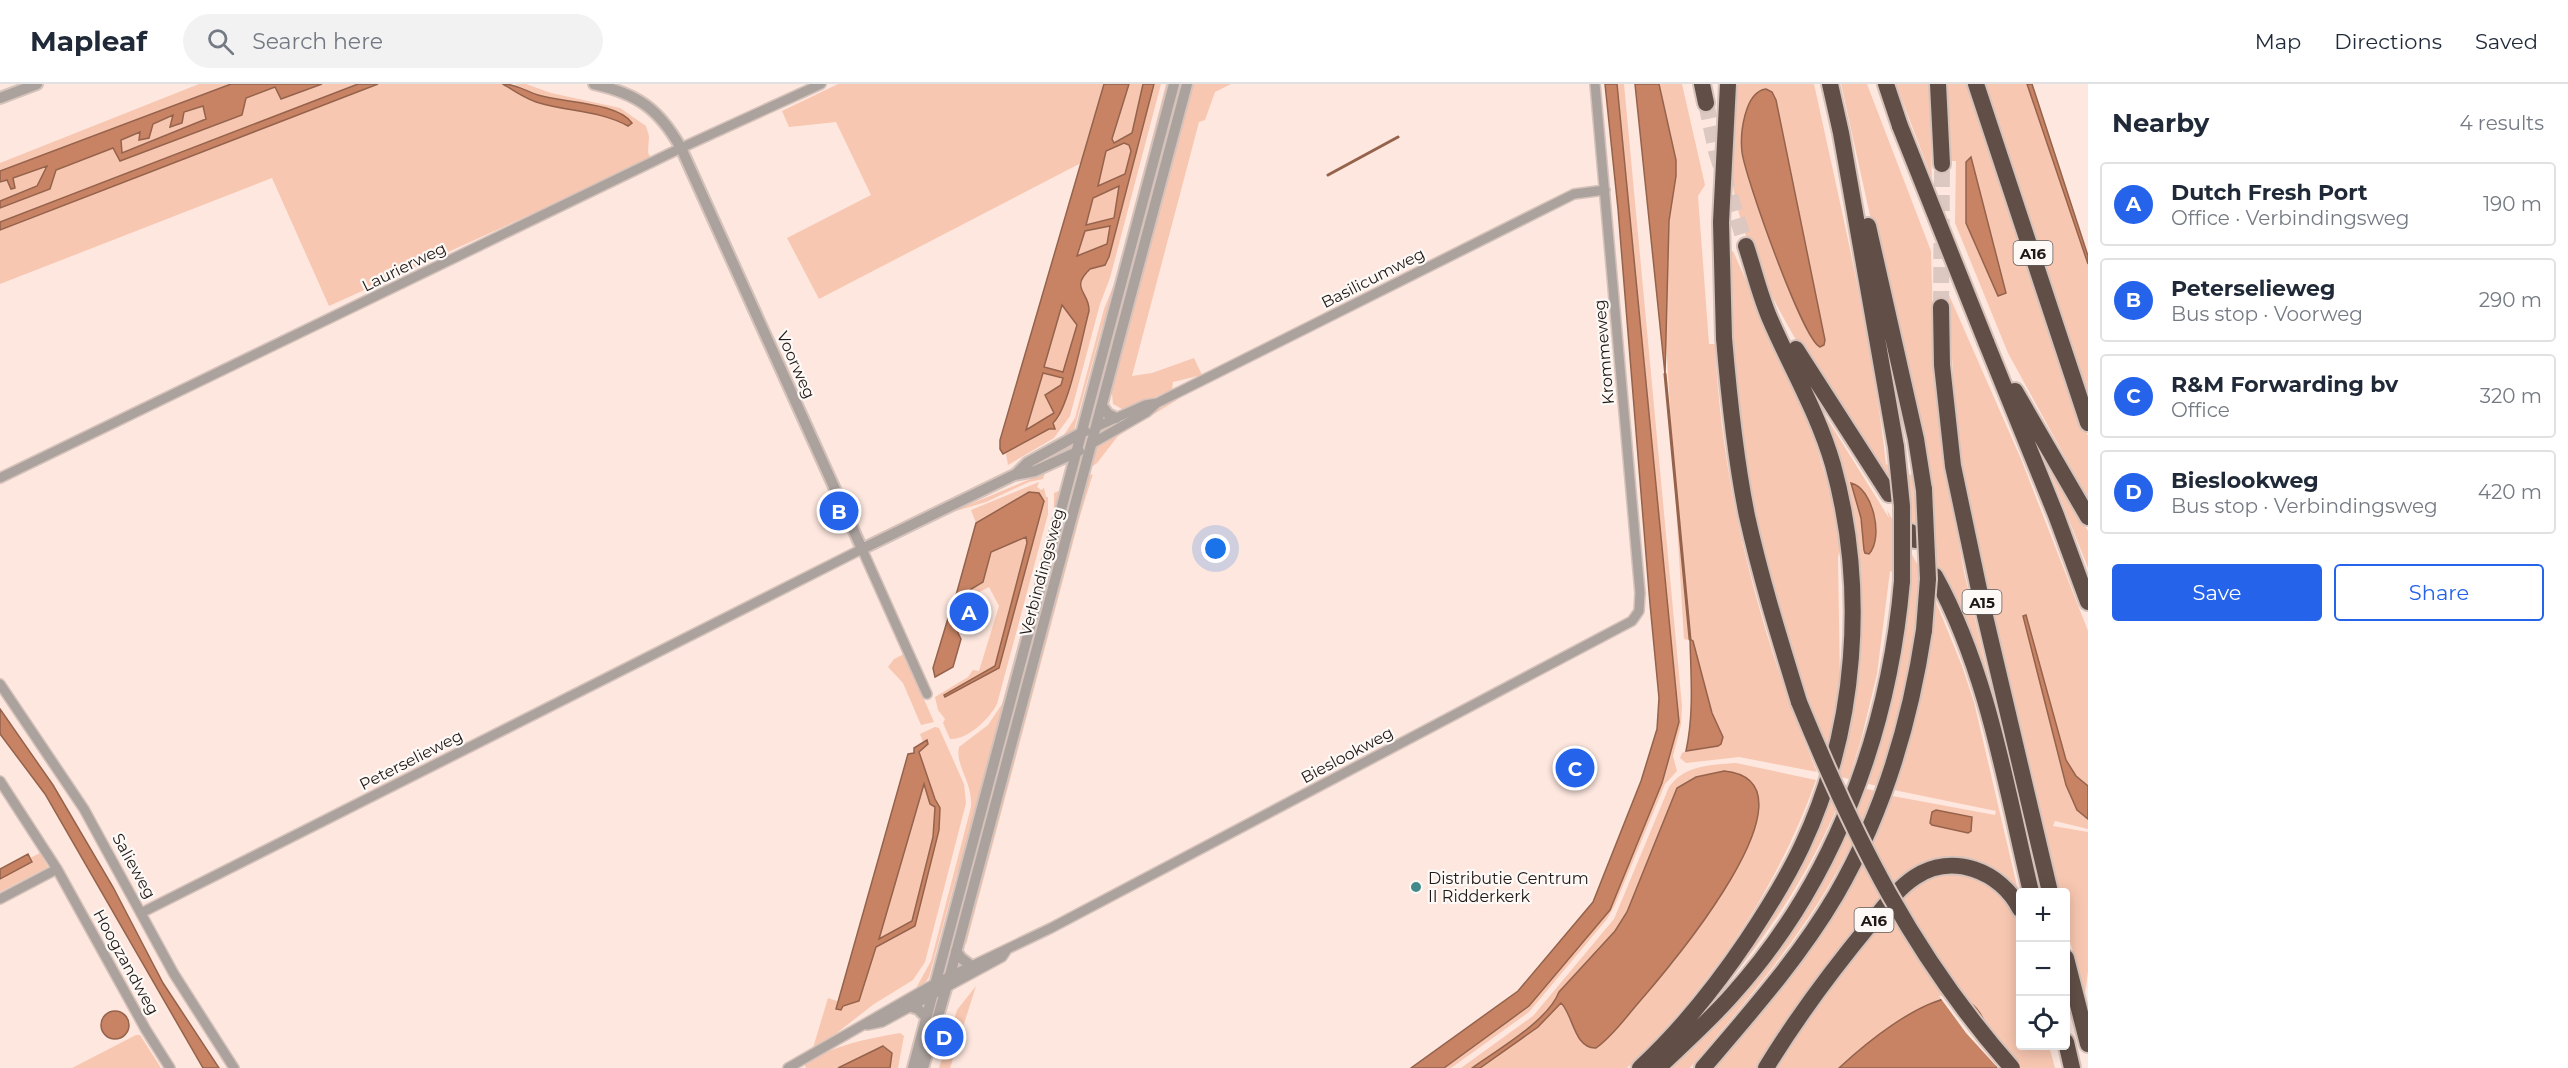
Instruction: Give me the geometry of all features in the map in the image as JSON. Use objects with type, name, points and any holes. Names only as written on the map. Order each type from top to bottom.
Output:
[{"type":"highway","points":[[1702,84],[1706,103]]},
{"type":"highway","points":[[1728,84],[1721,222],[1724,338],[1732,421],[1747,513],[1770,606],[1799,702],[1837,793],[1882,884],[1911,934],[1969,1018],[2012,1068]]},
{"type":"highway","points":[[1658,1068],[1726,1002],[1762,958],[1814,879],[1853,799],[1864,770],[1888,681],[1895,642],[1902,581],[1902,506],[1896,447],[1841,133],[1830,84]]},
{"type":"highway","points":[[1886,84],[1900,126],[2056,515],[2088,602]]},
{"type":"highway","points":[[1938,84],[1942,164]]},
{"type":"highway","name":"A16","points":[[1976,84],[2088,423]]},
{"type":"highway","points":[[1703,1068],[1768,991],[1817,925],[1853,864],[1892,774],[1914,691],[1924,630],[1928,569],[1924,490],[1914,430],[1866,218],[1841,133]]},
{"type":"highway","points":[[1640,1068],[1700,1005],[1734,959],[1795,860],[1831,767],[1845,707],[1852,633],[1852,589],[1847,532],[1833,466],[1822,430],[1769,318],[1746,247],[1787,335],[1809,373],[1889,494]]},
{"type":"highway","name":"A15","points":[[1941,307],[1943,376],[1955,476],[2049,888]]},
{"type":"highway","points":[[1986,342],[2088,517]]},
{"type":"highway","name":"A15","points":[[1935,576],[1965,642],[1984,702],[2030,888]]},
{"type":"highway","name":"A16","points":[[1766,1068],[1814,996],[1859,937],[1898,892],[1916,876],[1945,866],[1971,868],[1991,876],[2002,884],[2016,903]]},
{"type":"highway","points":[[2070,974],[2087,1041]]},
{"type":"highway","points":[[2087,1041],[2088,1013]]},
{"type":"highway","points":[[2068,1050],[2072,1068]]},
{"type":"street","points":[[0,98],[37,84]]},
{"type":"street","name":"Voorweg","points":[[596,84],[622,92],[646,104],[670,129],[681,148],[927,694]]},
{"type":"street","name":"Laurierweg","points":[[0,478],[681,148],[821,84]]},
{"type":"street","name":"Verbindingsweg","points":[[923,1068],[941,985],[1070,477],[1174,84]]},
{"type":"street","name":"Verbindingsweg","points":[[913,1068],[932,995],[950,975],[957,951],[1187,84]]},
{"type":"street","name":"Krommeweg","points":[[1595,84],[1640,593],[1637,616]]},
{"type":"street","name":"Basilicumweg","points":[[1091,444],[1140,417],[1157,403],[1574,194],[1605,190]]},
{"type":"street","name":"Basilicumweg","points":[[1096,427],[1145,405],[1157,403]]},
{"type":"street","points":[[1102,406],[1108,414],[1116,418]]},
{"type":"street","name":"Peterselieweg","points":[[1014,475],[1027,463],[1096,427]]},
{"type":"street","name":"Peterselieweg","points":[[143,912],[862,549],[1014,475],[1035,471],[1091,444]]},
{"type":"street","points":[[1052,464],[1063,469],[1070,477]]},
{"type":"street","name":"Bieslookweg","points":[[950,975],[1000,951],[1006,951],[1632,621],[1637,616]]},
{"type":"street","name":"Salieweg","points":[[0,684],[84,808],[143,912],[174,974],[234,1068]]},
{"type":"street","name":"Hoogzandweg","points":[[0,781],[57,869],[115,975],[170,1068]]},
{"type":"street","points":[[0,899],[57,869]]},
{"type":"street","points":[[957,951],[961,958],[970,965]]},
{"type":"street","name":"Bieslookweg","points":[[864,1025],[941,985],[1002,957],[1006,951]]},
{"type":"street","points":[[788,1068],[864,1025],[882,1022],[932,995]]},
{"type":"street","points":[[912,1006],[927,1017]]},
{"type":"shaded area","points":[[199,84],[231,84],[0,171],[0,163]]},
{"type":"shaded area","points":[[231,84],[322,84],[281,99],[275,87],[246,98],[242,115],[120,161],[113,148],[56,170],[50,189],[0,208],[0,201],[37,186],[47,166],[13,178],[15,188],[11,189],[7,180],[0,182],[0,171]],"holes":[[[203,106],[206,119],[122,153],[121,140],[140,132],[139,140],[149,138],[153,124],[173,115],[170,127],[182,123],[184,112]]]},
{"type":"shaded area","points":[[322,84],[358,84],[0,222],[0,208],[50,189],[56,170],[113,148],[119,160],[242,115],[246,98],[275,87],[281,99]]},
{"type":"shaded area","points":[[358,84],[378,84],[0,230],[0,222]]},
{"type":"shaded area","points":[[378,84],[503,84],[539,103],[600,114],[630,126],[588,105],[539,96],[515,84],[526,84],[551,93],[620,108],[646,126],[649,136],[648,152],[651,160],[329,306],[272,178],[0,284],[0,230]]},
{"type":"shaded area","points":[[503,84],[517,86],[549,98],[602,107],[625,116],[632,123],[628,126],[606,117],[536,102]]},
{"type":"shaded area","points":[[838,84],[1104,84],[1081,163],[819,299],[787,238],[871,195],[836,122],[789,127],[782,111]]},
{"type":"shaded area","points":[[1104,84],[1129,84],[1112,139],[1114,143],[1132,133],[1143,84],[1154,84],[1109,257],[1105,265],[1090,269],[1081,281],[1089,311],[1070,388],[1059,415],[1053,423],[1055,429],[1049,429],[1003,454],[1000,449],[1000,440]],"holes":[[[1124,143],[1129,145],[1131,151],[1125,174],[1098,186],[1106,151]],[[1119,186],[1114,218],[1086,225],[1093,198]],[[1110,226],[1107,244],[1077,256],[1085,231]],[[1062,305],[1077,325],[1063,372],[1044,367]],[[1043,373],[1063,378],[1061,385],[1045,395],[1054,413],[1026,430]]]},
{"type":"shaded area","points":[[1129,84],[1143,84],[1132,133],[1112,143]]},
{"type":"shaded area","points":[[1154,84],[1161,84],[1110,278],[1100,304],[1070,416],[1054,438],[1008,465],[1006,454],[1008,452],[1049,429],[1053,430],[1053,423],[1059,418],[1089,306],[1082,290],[1081,279],[1087,270],[1108,262]]},
{"type":"shaded area","points":[[1166,84],[1171,84],[1113,304],[1102,327],[1074,430],[1072,434],[1062,438],[1075,418],[1104,309],[1116,279]]},
{"type":"shaded area","points":[[1190,84],[1231,84],[1215,92],[1205,120],[1199,122],[1132,376],[1152,373],[1194,358],[1202,375],[1173,382],[1172,390],[1124,410],[1113,404],[1111,384]]},
{"type":"shaded area","points":[[1605,84],[1617,84],[1679,722],[1662,783],[1610,910],[1529,1006],[1444,1068],[1411,1068],[1518,991],[1593,902],[1641,781],[1657,729],[1659,698],[1618,209]]},
{"type":"shaded area","points":[[1617,84],[1624,84],[1682,706],[1681,725],[1673,756],[1677,771],[1665,784],[1615,905],[1607,919],[1529,1012],[1451,1068],[1444,1068],[1529,1006],[1610,910],[1662,783],[1679,722]]},
{"type":"shaded area","points":[[1635,84],[1659,84],[1676,160],[1676,176],[1669,221],[1665,374]]},
{"type":"shaded area","points":[[1659,84],[1682,84],[1705,185],[1698,196],[1709,344],[1715,344],[1719,399],[1735,509],[1747,562],[1778,669],[1817,772],[1739,757],[1686,763],[1680,758],[1686,751],[1718,746],[1721,733],[1712,713],[1693,641],[1684,639],[1665,326],[1669,221],[1676,176],[1676,160]]},
{"type":"shaded area","points":[[1737,84],[1814,84],[1873,368],[1886,464],[1900,470],[1897,409],[1909,474],[1925,481],[1894,324],[1841,84],[1867,84],[1931,251],[1934,357],[1942,442],[1964,572],[1999,721],[1947,585],[1803,351],[1756,262],[1735,199],[1730,166]],"holes":[[[1753,97],[1812,341],[1776,256],[1744,160],[1742,136]]]},
{"type":"shaded area","points":[[1896,84],[1929,84],[1932,179]]},
{"type":"shaded area","points":[[1944,84],[1972,84],[2088,436],[2088,499],[2008,353],[1955,223],[1956,161],[1946,161]],"holes":[[[1966,162],[2006,293],[1999,296],[1966,223]]]},
{"type":"shaded area","points":[[1982,84],[2027,84],[2088,264],[2088,399]]},
{"type":"shaded area","points":[[2027,84],[2032,84],[2088,256],[2088,264]]},
{"type":"shaded area","points":[[1766,89],[1772,92],[1776,100],[1825,340],[1824,345],[1820,347],[1812,338],[1789,289],[1753,192],[1742,152],[1743,125],[1748,106],[1759,92]]},
{"type":"shaded area","points":[[1177,98],[1181,99],[1117,331],[1119,303],[1164,132]]},
{"type":"shaded area","points":[[203,106],[207,119],[122,154],[121,140],[173,115],[171,127],[182,123],[184,112]]},
{"type":"shaded area","points":[[1124,143],[1129,145],[1131,151],[1125,174],[1098,187],[1106,150]]},
{"type":"shaded area","points":[[1971,157],[2006,293],[1998,296],[1966,223],[1966,162]]},
{"type":"shaded area","points":[[47,165],[37,186],[0,201],[0,182],[7,180],[12,189],[13,178]]},
{"type":"shaded area","points":[[1120,186],[1114,218],[1085,226],[1092,198]]},
{"type":"shaded area","points":[[1111,226],[1107,244],[1077,256],[1084,231]]},
{"type":"shaded area","points":[[1733,251],[1808,418],[1832,498],[1840,549],[1838,557],[1840,682],[1827,748],[1777,601],[1743,448],[1730,345],[1728,254]]},
{"type":"shaded area","points":[[1949,295],[2021,459],[2088,631],[2088,786],[2076,776],[2066,760],[2023,616],[2066,785],[2077,810],[2088,819],[2088,829],[2055,821],[2053,826],[2088,832],[2088,971],[2085,994],[2070,942],[2070,888],[2056,888],[2036,789],[1975,532],[1961,457],[1952,365]]},
{"type":"shaded area","points":[[1062,304],[1077,325],[1064,372],[1044,367]]},
{"type":"shaded area","points":[[1043,373],[1063,377],[1061,385],[1045,395],[1054,413],[1026,430]]},
{"type":"shaded area","points":[[1813,396],[1889,518],[1887,510],[1929,585],[1974,702],[2017,888],[2016,893],[2008,882],[1924,866],[1760,1068],[1706,1068],[1770,993],[1887,795],[1995,815],[1996,811],[1894,790],[1918,708],[1932,625],[1915,621],[1910,662],[1897,725],[1877,786],[1865,783],[1897,675],[1909,577],[1890,571],[1877,674],[1861,740],[1849,779],[1832,775],[1856,591]],"holes":[[[1851,483],[1875,521],[1876,530],[1873,550],[1866,554],[1859,508]]]},
{"type":"shaded area","points":[[1176,399],[1118,436],[1097,463],[1090,468],[1096,446]]},
{"type":"shaded area","points":[[2039,445],[2088,531],[2088,568]]},
{"type":"shaded area","points":[[1045,473],[1043,479],[1029,482],[986,502],[949,513]]},
{"type":"shaded area","points":[[1093,474],[966,945],[966,927],[1086,477]]},
{"type":"shaded area","points":[[1039,482],[1037,487],[1041,490],[1044,488],[1046,497],[1048,497],[1048,514],[997,704],[978,727],[964,736],[950,739],[943,723],[945,719],[938,710],[935,697],[968,677],[973,670],[979,671],[999,606],[989,587],[957,604],[955,599],[983,582],[990,552],[1027,537],[995,666],[944,695],[946,697],[999,668],[1044,500],[976,523],[971,510]]},
{"type":"shaded area","points":[[1851,483],[1865,494],[1874,514],[1876,537],[1869,554],[1864,550],[1861,518]]},
{"type":"shaded area","points":[[1063,489],[969,848],[957,874],[929,977],[915,990],[931,961],[971,807],[969,790],[959,761],[959,747],[988,725],[1002,704],[1054,512],[1054,493]]},
{"type":"shaded area","points":[[1029,492],[1039,493],[1044,501],[999,668],[945,697],[944,695],[995,666],[1027,543],[1026,537],[991,552],[983,582],[955,599],[976,523]]},
{"type":"shaded area","points":[[1049,568],[1051,569],[1047,600],[971,879],[973,859]]},
{"type":"shaded area","points":[[949,615],[961,639],[953,667],[935,677],[933,668]]},
{"type":"shaded area","points":[[2026,615],[2066,760],[2076,776],[2088,786],[2088,819],[2077,810],[2066,785],[2023,616]]},
{"type":"shaded area","points":[[1690,639],[1693,641],[1712,713],[1723,737],[1718,746],[1686,751],[1691,710]]},
{"type":"shaded area","points":[[904,654],[934,722],[921,725],[903,683],[888,667],[894,659]]},
{"type":"shaded area","points":[[0,709],[53,785],[113,887],[163,983],[219,1068],[203,1068],[45,794],[0,734]]},
{"type":"shaded area","points":[[935,727],[939,728],[964,784],[966,803],[925,962],[913,980],[874,1004],[829,1039],[813,1048],[828,998],[843,1006],[859,1001],[876,947],[915,926],[939,830],[940,808],[919,752],[928,744],[927,740],[923,742],[920,734]]},
{"type":"shaded area","points":[[927,740],[928,744],[919,752],[940,808],[939,830],[915,926],[876,947],[859,1001],[843,1006],[841,1010],[836,1009],[908,754],[914,753],[914,748]],"holes":[[[924,784],[930,804],[935,807],[933,837],[912,921],[879,939]]]},
{"type":"shaded area","points":[[1736,763],[1816,780],[1782,859],[1761,897],[1713,970],[1657,1037],[1627,1068],[1480,1068],[1538,1027],[1561,1003],[1579,1038],[1590,1047],[1596,1048],[1674,962],[1702,924],[1747,849],[1758,816],[1724,771],[1687,781],[1627,912],[1615,931],[1559,992],[1553,1003],[1521,1034],[1472,1068],[1461,1068],[1533,1016],[1614,919],[1669,787],[1675,780],[1690,770],[1717,764]]},
{"type":"shaded area","points":[[1724,771],[1752,783],[1759,807],[1750,840],[1731,878],[1706,918],[1619,1026],[1596,1048],[1589,1047],[1578,1037],[1561,1003],[1538,1027],[1480,1068],[1472,1068],[1521,1034],[1544,1014],[1559,992],[1615,931],[1627,912],[1677,788],[1696,777]]},
{"type":"shaded area","points":[[924,782],[930,803],[935,807],[933,837],[912,921],[878,940]]},
{"type":"shaded area","points":[[1832,783],[1846,786],[1800,881],[1741,967],[1695,1021]]},
{"type":"shaded area","points":[[1863,788],[1875,791],[1858,831],[1818,904],[1770,971],[1690,1068],[1668,1068],[1736,1001]]},
{"type":"shaded area","points":[[1936,810],[1972,817],[1971,831],[1968,833],[1932,825],[1930,823],[1932,812]]},
{"type":"shaded area","points":[[40,853],[48,867],[0,892],[0,879],[32,863],[30,858]]},
{"type":"shaded area","points":[[28,854],[32,862],[0,879],[0,869]]},
{"type":"shaded area","points":[[1944,874],[1957,874],[1981,881],[2002,896],[2010,905],[2016,917],[2016,1050],[2050,1050],[2055,1068],[1997,1068],[1986,1028],[1939,999],[1890,1027],[1839,1068],[1776,1068],[1822,997],[1899,900],[1931,878]]},
{"type":"shaded area","points":[[976,986],[950,1068],[939,1068],[957,1010]]},
{"type":"shaded area","points":[[1952,997],[1970,1003],[1981,1015],[1997,1068],[1839,1068],[1892,1025],[1922,1007]]},
{"type":"shaded area","points":[[115,1011],[125,1015],[129,1025],[125,1035],[115,1039],[105,1035],[101,1025],[105,1015]]},
{"type":"shaded area","points":[[900,1033],[904,1036],[898,1068],[890,1068],[892,1053],[880,1047],[838,1068],[806,1068],[804,1063],[851,1044]]},
{"type":"shaded area","points":[[140,1035],[161,1068],[72,1068]]},
{"type":"shaded area","points":[[883,1046],[892,1053],[890,1068],[838,1068]]},
{"type":"pier","points":[[1952,994],[1990,1030],[2000,1068],[1966,1033],[1939,996]]},
{"type":"waterway","points":[[1328,175],[1398,137]]},
{"type":"waterway","points":[[1665,374],[1690,639]]},
{"type":"tunnel","points":[[1706,103],[1716,151],[1746,246]]},
{"type":"tunnel","points":[[1941,307],[1942,164]]},
{"type":"place","name":"Peterselieweg","points":[[839,511]]},
{"type":"place","name":"Dutch Fresh Port","points":[[969,612]]},
{"type":"place","name":"R&M Forwarding bv","points":[[1575,768]]},
{"type":"place","name":"Distributie Centrum II Ridderkerk","points":[[1416,887]]},
{"type":"place","name":"Bieslookweg","points":[[944,1037]]}]
